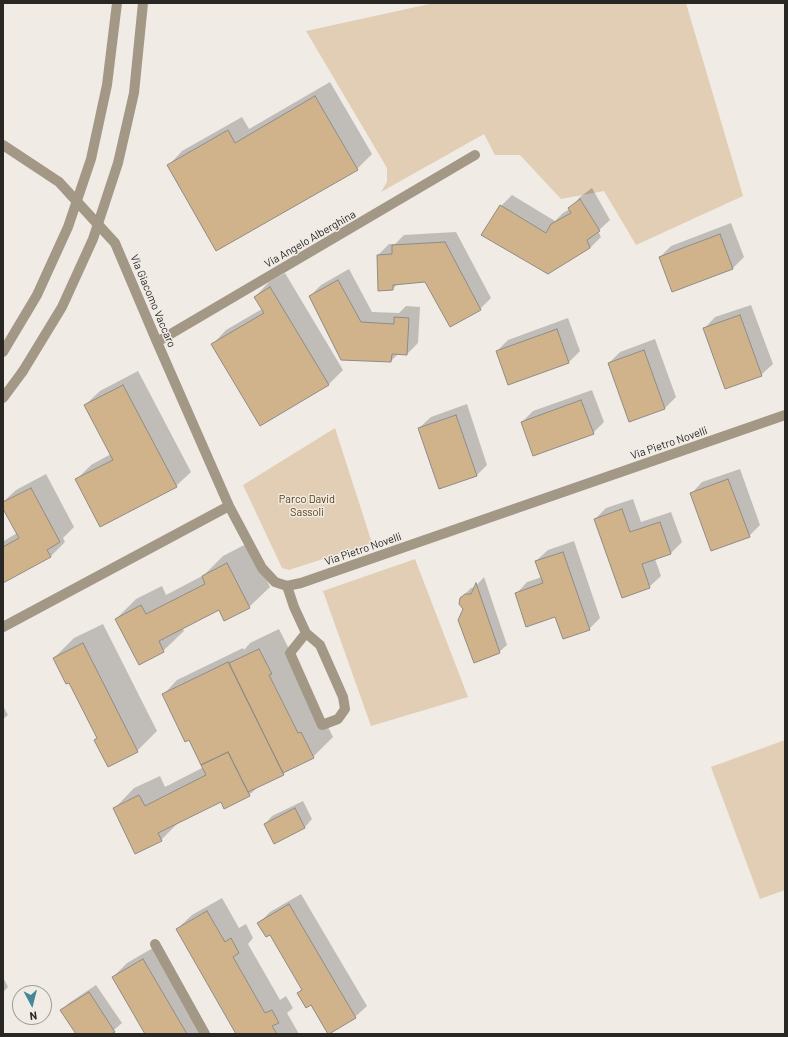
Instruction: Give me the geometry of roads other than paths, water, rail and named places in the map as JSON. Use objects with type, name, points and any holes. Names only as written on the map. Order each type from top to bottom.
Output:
[{"type":"street","points":[[3,352],[37,295],[68,227],[91,158],[107,85],[117,3]]},
{"type":"street","points":[[3,398],[23,371],[62,307],[93,239],[118,163],[134,93],[143,3]]},
{"type":"street","name":"Via Giacomo Vaccaro","points":[[4,144],[59,182],[115,243],[229,506]]},
{"type":"street","name":"Via Angelo Alberghina","points":[[157,342],[475,155]]},
{"type":"street","name":"Via Pietro Novelli","points":[[287,586],[301,583],[785,416]]},
{"type":"street","points":[[3,627],[229,506],[262,568],[275,582],[287,586],[294,608],[306,633],[320,645],[344,697],[345,709],[338,720],[322,725],[290,653],[306,633]]},
{"type":"street","points":[[155,944],[205,1034]]},
{"type":"park label","name":"Parco David Sassoli","points":[[307,505]]}]
